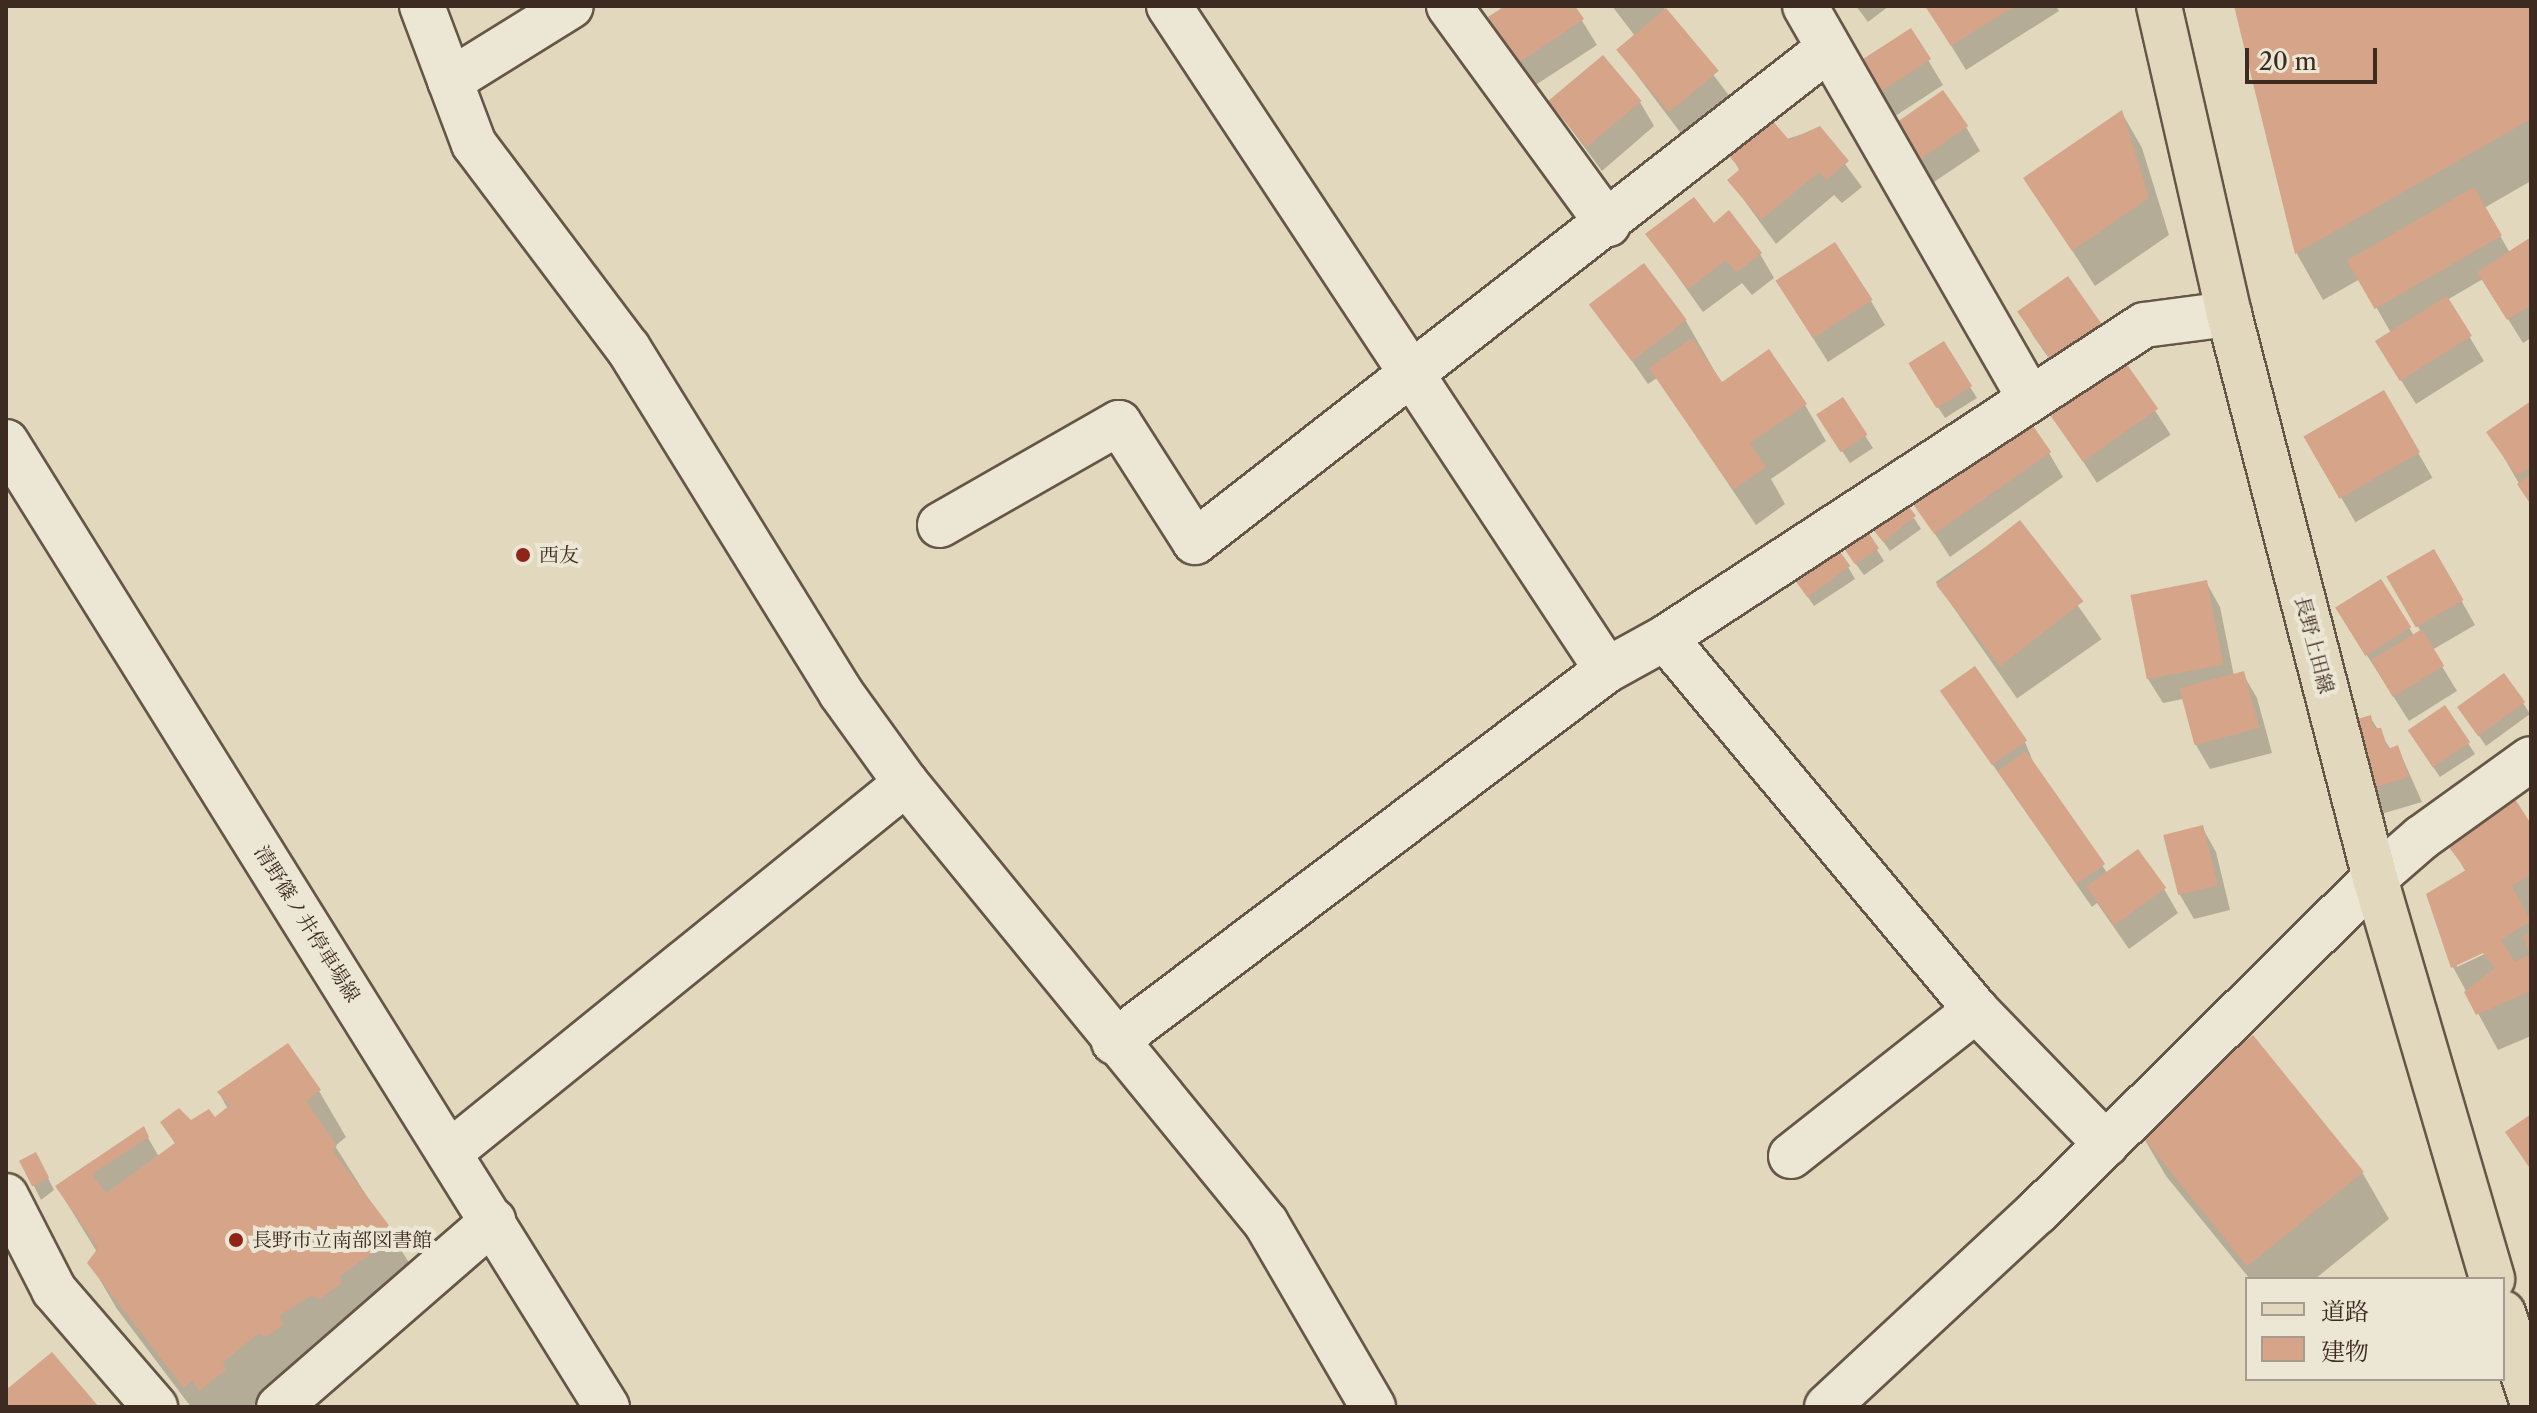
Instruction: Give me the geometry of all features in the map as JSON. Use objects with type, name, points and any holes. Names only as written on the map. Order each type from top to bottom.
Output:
[{"type":"main road","name":"長野上田線","points":[[2159,6],[2229,314],[2375,878],[2491,1277]]},
{"type":"main road","points":[[2505,1319],[2531,1398]]},
{"type":"street","points":[[422,6],[474,144],[628,348],[841,693],[906,783],[1114,1042],[1266,1223],[1373,1407]]},
{"type":"street","points":[[450,81],[571,6]]},
{"type":"street","points":[[1169,6],[1607,670]]},
{"type":"street","points":[[1449,6],[1608,224]]},
{"type":"street","points":[[1805,6],[2030,399]]},
{"type":"street","points":[[940,525],[1119,423],[1195,542],[1411,371],[1608,224],[1828,49]]},
{"type":"street","points":[[1114,1042],[1607,670],[1665,638],[2144,325],[2229,314]]},
{"type":"street","name":"清野篠ノ井停車場線","points":[[6,442],[607,1407]]},
{"type":"street","points":[[1665,638],[1976,1010],[2106,1144]]},
{"type":"street","points":[[1827,1407],[2106,1144],[2375,878],[2421,838],[2531,759]]},
{"type":"street","points":[[449,1153],[906,783]]},
{"type":"street","points":[[1791,1156],[1976,1010]]},
{"type":"street","points":[[6,1196],[54,1290],[155,1407]]},
{"type":"street","points":[[279,1407],[493,1221]]},
{"type":"building","points":[[1505,6],[1575,6],[1584,19],[1519,63],[1488,17]]},
{"type":"building","points":[[1925,6],[2015,6],[1951,46]]},
{"type":"building","points":[[2234,6],[2531,6],[2531,119],[2295,254]]},
{"type":"building","points":[[1666,8],[1719,71],[1669,113],[1616,50]]},
{"type":"building","points":[[1911,28],[1931,59],[1877,94],[1857,63]]},
{"type":"building","points":[[1603,55],[1642,101],[1586,147],[1548,101]]},
{"type":"building","points":[[1943,90],[1968,126],[1915,163],[1890,127]]},
{"type":"building","points":[[2122,110],[2149,198],[2072,251],[2023,178]]},
{"type":"building","points":[[1772,120],[1789,140],[1820,126],[1849,161],[1826,180],[1819,172],[1761,220],[1727,180],[1740,169],[1729,156]]},
{"type":"building","points":[[2474,187],[2502,235],[2375,309],[2347,260]]},
{"type":"building","points":[[1694,197],[1714,223],[1729,210],[1762,253],[1737,272],[1726,260],[1688,289],[1645,234]]},
{"type":"building","points":[[2531,237],[2531,305],[2507,320],[2477,272]]},
{"type":"building","points":[[1835,242],[1873,300],[1813,339],[1775,281]]},
{"type":"building","points":[[1644,263],[1687,320],[1632,361],[1589,305]]},
{"type":"building","points":[[2068,276],[2106,330],[2055,366],[2017,312]]},
{"type":"building","points":[[2447,296],[2472,336],[2400,381],[2375,341]]},
{"type":"building","points":[[1692,338],[1722,382],[1769,349],[1807,404],[1750,443],[1766,467],[1733,490],[1649,368]]},
{"type":"building","points":[[1944,341],[1972,386],[1936,408],[1908,363]]},
{"type":"building","points":[[2126,363],[2158,409],[2083,462],[2051,416]]},
{"type":"building","points":[[2384,390],[2420,452],[2339,499],[2303,436]]},
{"type":"building","points":[[1843,397],[1868,435],[1841,452],[1816,414]]},
{"type":"building","points":[[2531,401],[2531,467],[2517,476],[2486,432]]},
{"type":"building","points":[[2026,416],[2051,452],[1934,534],[1909,498]]},
{"type":"building","points":[[2531,474],[2531,505],[2517,484]]},
{"type":"building","points":[[1904,501],[1916,516],[1883,542],[1871,527]]},
{"type":"building","points":[[2020,520],[2083,601],[2000,666],[1936,585]]},
{"type":"building","points":[[1864,526],[1879,548],[1855,565],[1840,542]]},
{"type":"building","points":[[1835,545],[1850,566],[1807,597],[1792,576]]},
{"type":"building","points":[[2434,549],[2464,600],[2416,628],[2386,576]]},
{"type":"building","points":[[2381,579],[2411,627],[2365,656],[2335,608]]},
{"type":"building","points":[[2207,580],[2223,664],[2147,679],[2130,595]]},
{"type":"building","points":[[2422,629],[2444,666],[2393,697],[2371,660]]},
{"type":"building","points":[[1975,666],[2027,741],[1992,765],[1940,691]]},
{"type":"building","points":[[2244,671],[2259,728],[2195,745],[2179,688]]},
{"type":"building","points":[[2504,673],[2525,702],[2478,736],[2457,707]]},
{"type":"building","points":[[2445,705],[2470,742],[2433,767],[2408,730]]},
{"type":"building","points":[[2371,715],[2373,728],[2381,728],[2388,749],[2398,745],[2409,777],[2365,790],[2344,723]]},
{"type":"building","points":[[2026,751],[2105,864],[2076,884],[1997,771]]},
{"type":"building","points":[[2515,799],[2531,824],[2531,874],[2512,886],[2531,921],[2501,940],[2515,962],[2530,954],[2523,937],[2531,932],[2531,991],[2476,1015],[2464,992],[2495,968],[2483,953],[2451,968],[2426,894],[2466,870],[2448,846]]},
{"type":"building","points":[[2203,825],[2218,885],[2178,895],[2163,835]]},
{"type":"building","points":[[2138,849],[2166,888],[2114,925],[2086,887]]},
{"type":"building","points":[[2253,1035],[2364,1172],[2247,1266],[2136,1129]]},
{"type":"building","points":[[288,1043],[321,1090],[306,1101],[337,1146],[332,1150],[397,1236],[340,1276],[342,1283],[319,1300],[313,1295],[280,1315],[283,1325],[266,1337],[259,1333],[223,1362],[226,1370],[199,1391],[192,1380],[184,1388],[87,1263],[98,1248],[55,1186],[144,1126],[149,1137],[92,1174],[106,1193],[175,1143],[160,1122],[179,1108],[191,1120],[209,1109],[215,1117],[230,1105],[217,1092]]},
{"type":"building","points":[[2531,1114],[2531,1170],[2505,1132]]},
{"type":"building","points":[[36,1152],[49,1178],[32,1186],[19,1161]]},
{"type":"building","points":[[52,1352],[99,1407],[6,1407],[6,1390]]},
{"type":"place","name":"西友","points":[[523,555]]},
{"type":"place","name":"長野市立南部図書館","points":[[236,1240]]}]
